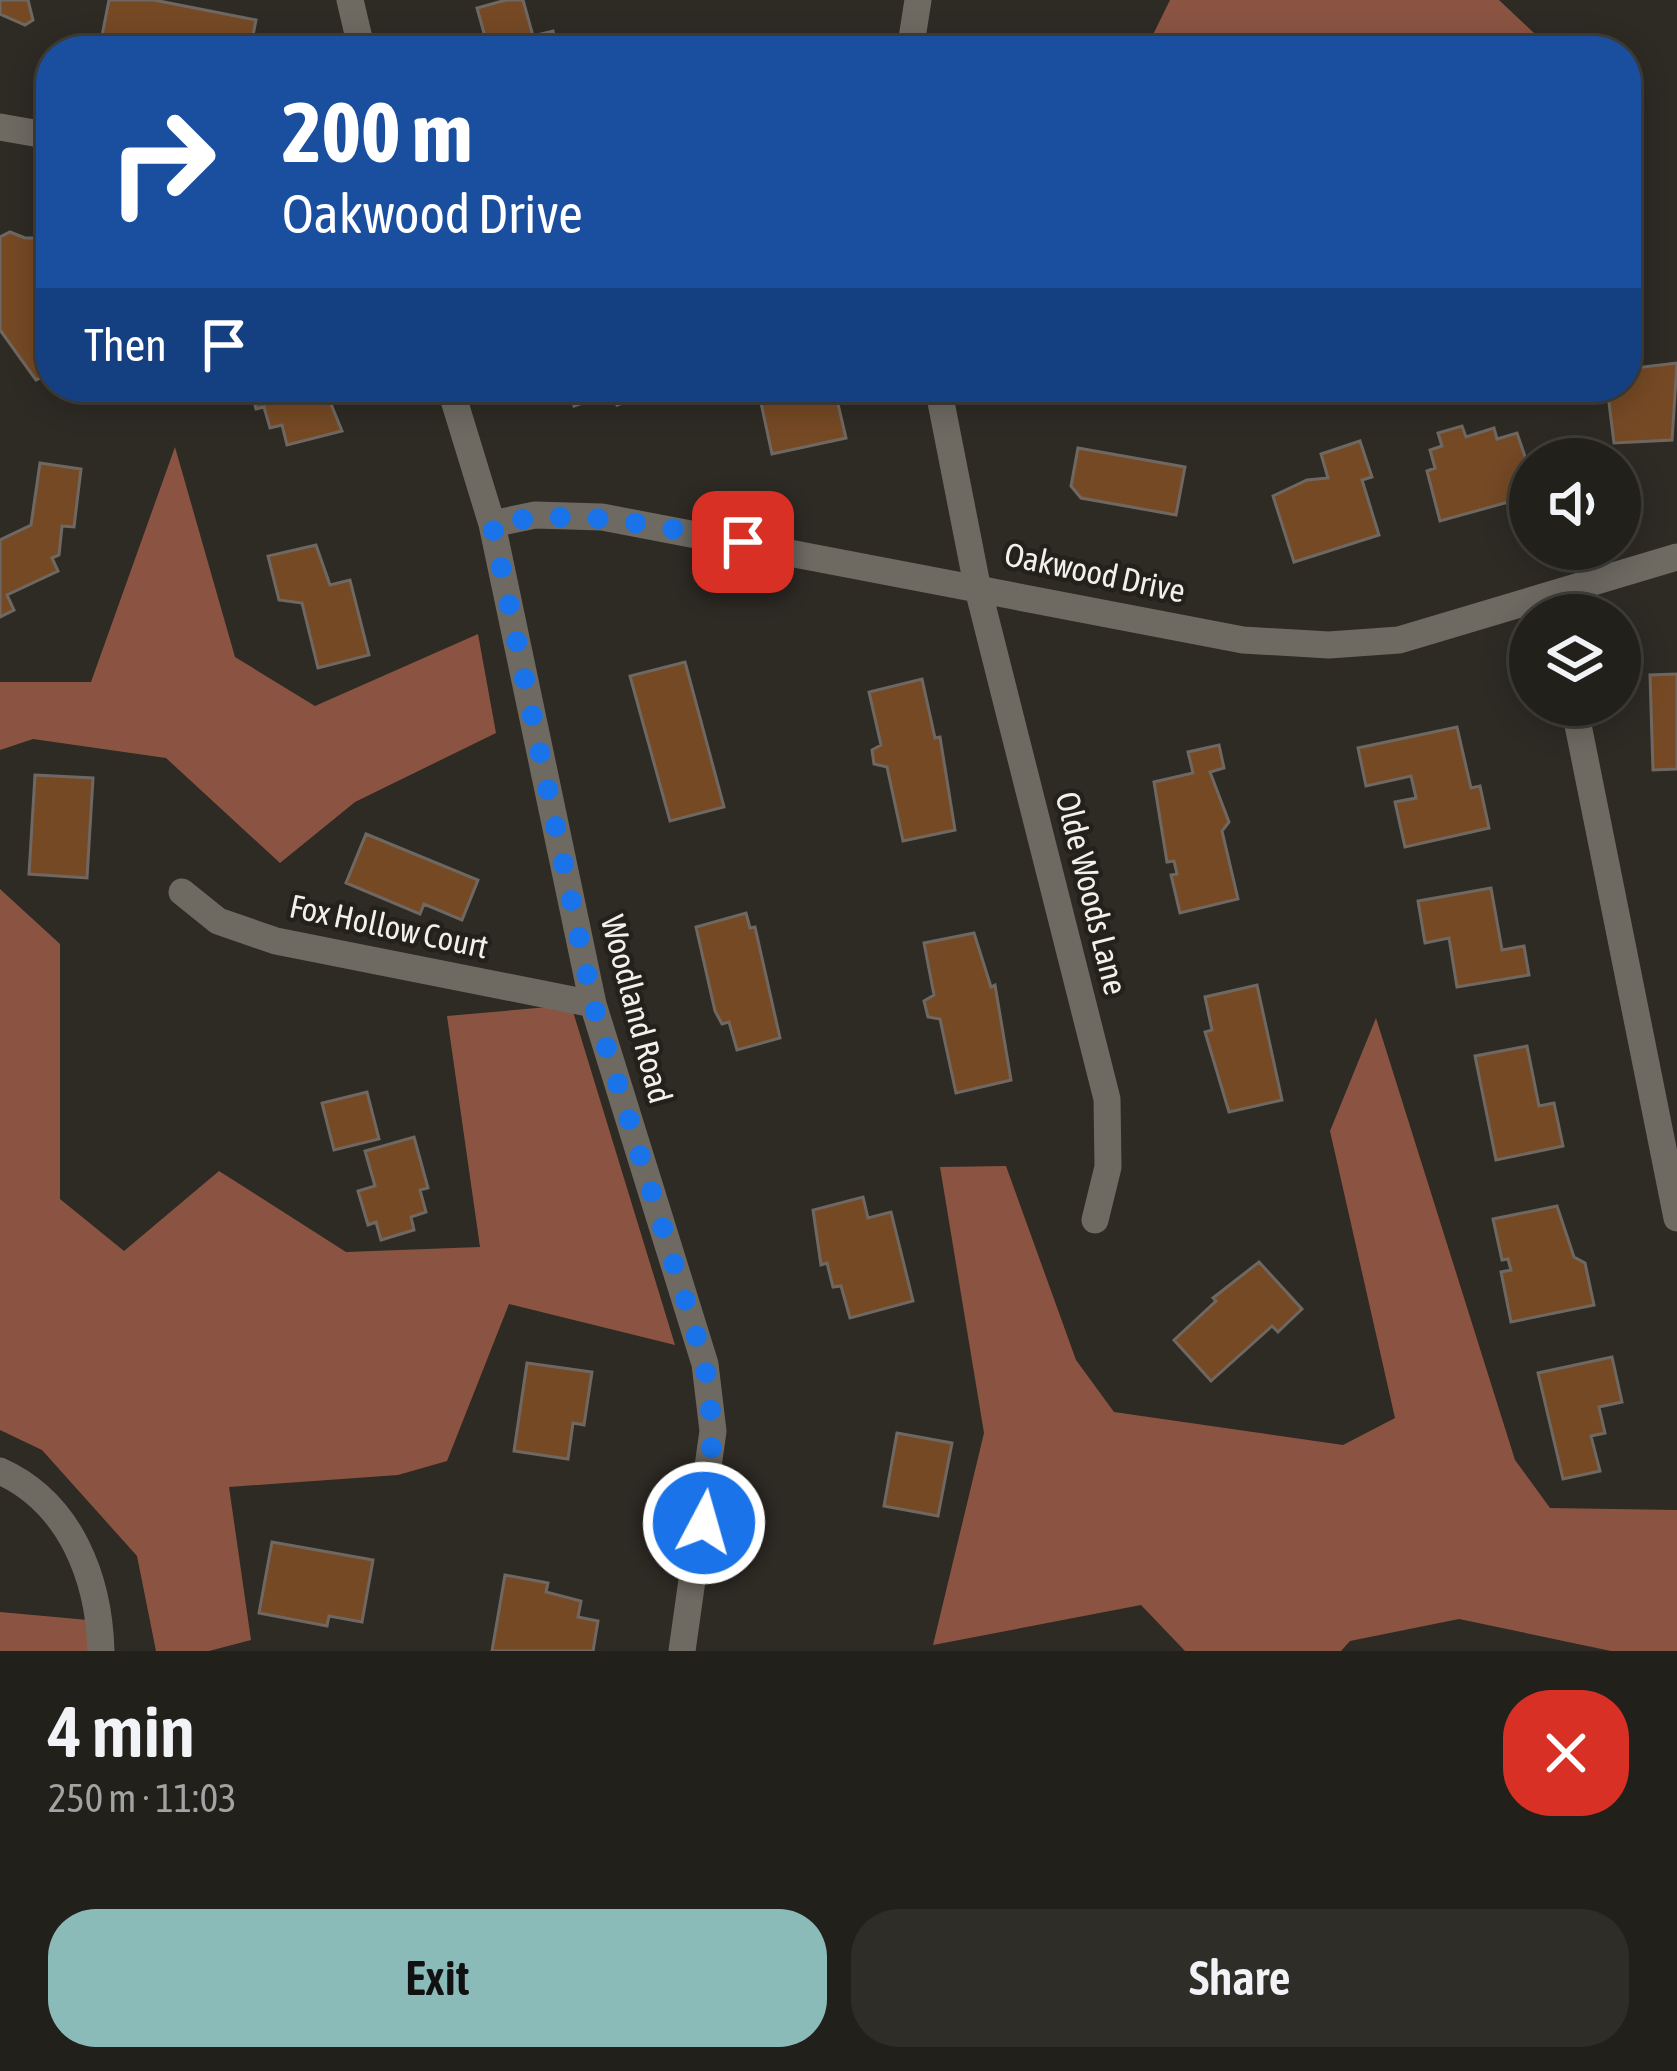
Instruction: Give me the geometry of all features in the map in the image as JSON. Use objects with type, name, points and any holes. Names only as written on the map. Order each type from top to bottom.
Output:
[{"type":"street","points":[[350,0],[358,36]]},
{"type":"street","points":[[913,36],[919,0]]},
{"type":"street","points":[[0,128],[36,134]]},
{"type":"street","name":"Woodland Road","points":[[455,402],[492,524],[593,1004],[705,1364],[713,1431],[682,1651]]},
{"type":"street","name":"Olde Woods Lane","points":[[941,402],[977,585],[1107,1099],[1108,1167],[1095,1220]]},
{"type":"street","name":"Oakwood Drive","points":[[492,524],[536,515],[602,517],[977,585],[1243,640],[1328,645],[1400,640],[1509,616]]},
{"type":"street","name":"Oakwood Drive","points":[[1584,594],[1677,557]]},
{"type":"street","points":[[1578,726],[1677,1218]]},
{"type":"street","name":"Fox Hollow Court","points":[[182,892],[218,921],[276,940],[593,1004]]},
{"type":"street","points":[[0,1471],[42,1500],[85,1560],[98,1600],[101,1651]]},
{"type":"shaded area","points":[[1170,0],[1499,0],[1537,36],[1152,36]]},
{"type":"shaded area","points":[[175,447],[235,657],[315,706],[478,634],[496,733],[355,802],[280,863],[166,758],[33,739],[0,750],[0,682],[91,682]]},
{"type":"shaded area","points":[[0,889],[60,944],[60,1199],[124,1251],[219,1171],[346,1252],[480,1247],[447,1016],[571,1005],[675,1345],[509,1304],[447,1461],[398,1475],[229,1487],[251,1640],[209,1651],[156,1651],[137,1556],[42,1450],[0,1430]]},
{"type":"shaded area","points":[[1376,1018],[1515,1460],[1550,1508],[1677,1510],[1677,1651],[1611,1651],[1459,1619],[1350,1641],[1341,1651],[1185,1651],[1141,1605],[933,1645],[984,1433],[940,1167],[1006,1166],[1076,1360],[1114,1412],[1343,1445],[1395,1418],[1330,1131]]},
{"type":"shaded area","points":[[0,1612],[99,1621],[101,1651],[0,1651]]},
{"type":"building","points":[[0,0],[28,0],[33,20],[25,25],[0,14]]},
{"type":"building","points":[[109,0],[154,0],[256,20],[253,36],[102,36]]},
{"type":"building","points":[[523,0],[533,36],[485,36],[477,8]]},
{"type":"building","points":[[10,232],[36,238],[36,380],[0,330],[0,237]]},
{"type":"building","points":[[1677,363],[1672,440],[1613,438],[1609,402],[1641,402],[1641,367]]},
{"type":"building","points":[[254,402],[330,402],[342,431],[287,445],[282,425],[270,428],[264,407],[256,409]]},
{"type":"building","points":[[838,402],[846,438],[772,454],[761,403]]},
{"type":"building","points":[[1462,426],[1466,437],[1494,428],[1497,439],[1517,433],[1519,438],[1509,438],[1509,502],[1440,521],[1427,471],[1435,468],[1430,450],[1442,446],[1438,433]]},
{"type":"building","points":[[1360,441],[1372,477],[1362,480],[1379,535],[1294,562],[1273,496],[1307,480],[1328,478],[1321,454]]},
{"type":"building","points":[[1078,448],[1185,467],[1176,515],[1081,498],[1071,486]]},
{"type":"building","points":[[40,463],[81,469],[74,527],[62,526],[59,555],[52,558],[58,571],[7,595],[14,610],[0,617],[0,540],[31,525]]},
{"type":"building","points":[[316,545],[330,585],[350,580],[369,655],[318,668],[302,603],[279,600],[268,556]]},
{"type":"building","points":[[685,662],[724,807],[670,821],[630,676]]},
{"type":"building","points":[[1677,674],[1677,769],[1653,770],[1650,675]]},
{"type":"building","points":[[922,679],[935,738],[940,737],[955,830],[903,841],[887,767],[874,764],[872,750],[881,745],[869,692]]},
{"type":"building","points":[[1457,727],[1471,788],[1480,786],[1489,828],[1405,847],[1395,802],[1416,798],[1411,776],[1366,786],[1358,748]]},
{"type":"building","points":[[1219,745],[1224,768],[1210,772],[1229,822],[1222,831],[1238,899],[1180,913],[1171,875],[1177,874],[1174,861],[1167,862],[1154,782],[1193,773],[1188,752]]},
{"type":"building","points":[[35,775],[93,778],[87,878],[29,874]]},
{"type":"building","points":[[366,834],[478,880],[462,920],[424,904],[420,914],[346,883]]},
{"type":"building","points":[[1491,888],[1502,950],[1524,946],[1529,975],[1457,987],[1449,938],[1425,943],[1418,901]]},
{"type":"building","points":[[746,913],[750,928],[755,927],[780,1038],[737,1050],[729,1022],[722,1024],[715,1011],[696,927]]},
{"type":"building","points":[[974,933],[991,987],[995,985],[1011,1080],[956,1093],[940,1019],[928,1017],[924,1001],[934,995],[924,943]]},
{"type":"building","points":[[1257,985],[1282,1100],[1229,1112],[1205,1032],[1212,1030],[1205,997]]},
{"type":"building","points":[[1527,1046],[1539,1106],[1554,1103],[1563,1146],[1496,1160],[1475,1056]]},
{"type":"building","points":[[367,1092],[379,1139],[334,1150],[322,1103]]},
{"type":"building","points":[[414,1137],[428,1188],[420,1190],[426,1212],[411,1217],[414,1230],[381,1240],[376,1222],[368,1225],[358,1191],[375,1186],[365,1151]]},
{"type":"building","points":[[863,1197],[868,1218],[891,1212],[913,1301],[850,1318],[841,1286],[833,1287],[827,1263],[821,1265],[813,1210]]},
{"type":"building","points":[[1557,1206],[1574,1257],[1585,1263],[1594,1305],[1511,1322],[1501,1272],[1511,1270],[1508,1259],[1502,1260],[1493,1219]]},
{"type":"building","points":[[1259,1262],[1302,1309],[1278,1332],[1272,1326],[1211,1381],[1174,1340],[1216,1301],[1213,1298]]},
{"type":"building","points":[[1612,1357],[1622,1402],[1599,1407],[1605,1433],[1591,1436],[1600,1471],[1563,1479],[1538,1373]]},
{"type":"building","points":[[527,1363],[592,1372],[584,1425],[573,1423],[568,1459],[514,1451]]},
{"type":"building","points":[[897,1433],[952,1443],[938,1516],[884,1506]]},
{"type":"building","points":[[272,1542],[373,1560],[362,1622],[329,1616],[327,1626],[259,1613]]},
{"type":"building","points":[[505,1575],[548,1583],[546,1592],[581,1601],[578,1617],[598,1621],[593,1651],[492,1651]]},
{"type":"route","points":[[704,1523],[713,1431],[705,1364],[593,1004],[492,524],[536,515],[602,517],[743,542]]}]
